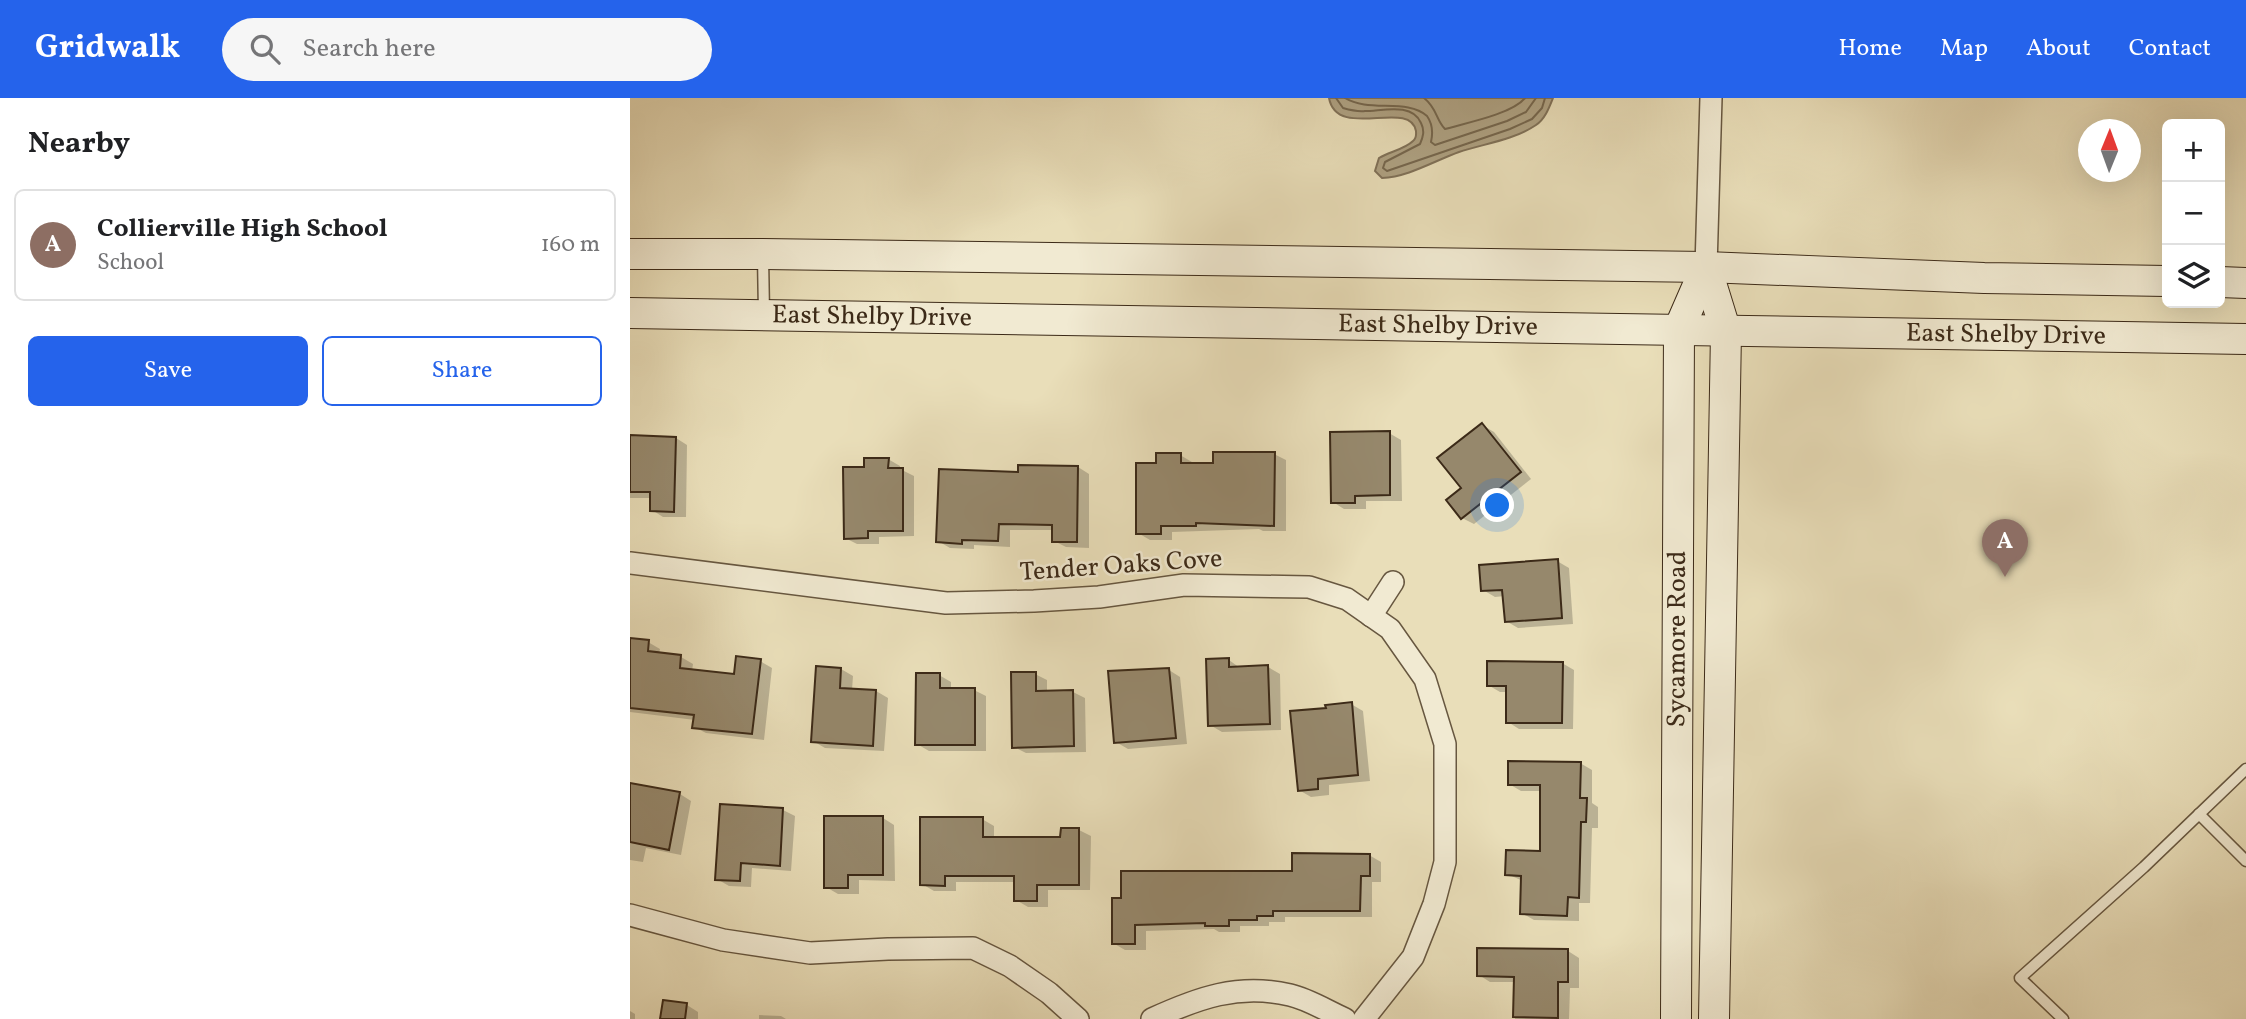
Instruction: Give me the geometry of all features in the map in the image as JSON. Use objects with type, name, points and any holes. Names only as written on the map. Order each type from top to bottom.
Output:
[{"type":"main road","points":[[630,254],[1706,267],[1984,278],[2162,281]]},
{"type":"main road","name":"Sycamore Road","points":[[1676,1019],[1679,329],[1706,267]]},
{"type":"main road","name":"Sycamore Road","points":[[1706,267],[1726,332],[1714,1019]]},
{"type":"main road","points":[[2225,282],[2246,283]]},
{"type":"main road","name":"East Shelby Drive","points":[[630,313],[2246,340]]},
{"type":"street","name":"Sycamore Road","points":[[1706,267],[1711,98]]},
{"type":"street","name":"Tender Oaks Cove","points":[[630,563],[946,603],[1099,597],[1184,585],[1309,587],[1347,598],[1390,629],[1425,679],[1445,744],[1444,862],[1434,904],[1413,957],[1364,1019]]},
{"type":"street","points":[[1371,616],[1393,582]]},
{"type":"street","points":[[630,915],[723,940],[810,953],[973,948],[1010,966],[1049,993],[1078,1019]]},
{"type":"street","points":[[1152,1019],[1195,999],[1232,991],[1291,995],[1345,1019]]},
{"type":"lane","points":[[763,254],[764,314]]},
{"type":"lane","points":[[2063,1019],[2020,978],[2144,867],[2246,769]]},
{"type":"lane","points":[[2199,814],[2246,861]]},
{"type":"water","points":[[1329,98],[1553,98],[1542,120],[1527,130],[1459,152],[1411,172],[1382,178],[1375,171],[1379,158],[1414,140],[1416,131],[1411,122],[1388,117],[1345,117],[1335,110]]},
{"type":"building","points":[[1482,423],[1521,472],[1461,519],[1446,500],[1461,488],[1437,458]]},
{"type":"building","points":[[1390,431],[1390,495],[1355,496],[1355,503],[1331,503],[1330,432]]},
{"type":"building","points":[[630,435],[676,437],[674,512],[650,511],[650,492],[630,492]]},
{"type":"building","points":[[1213,452],[1275,452],[1274,526],[1196,523],[1196,526],[1161,526],[1161,534],[1136,534],[1136,463],[1156,463],[1156,453],[1181,453],[1181,463],[1213,463]]},
{"type":"building","points":[[864,458],[889,458],[888,468],[903,468],[903,531],[868,531],[868,538],[844,539],[843,467],[864,467]]},
{"type":"building","points":[[1018,465],[1078,466],[1077,542],[1052,542],[1052,525],[999,524],[998,541],[962,540],[962,544],[936,542],[939,469],[1018,472]]},
{"type":"building","points":[[1558,559],[1562,618],[1505,622],[1502,590],[1481,591],[1479,565]]},
{"type":"building","points":[[630,638],[649,640],[648,651],[681,655],[680,668],[734,674],[736,656],[761,659],[752,734],[692,728],[694,715],[630,708]]},
{"type":"building","points":[[1229,658],[1229,667],[1268,665],[1270,724],[1208,726],[1206,659]]},
{"type":"building","points":[[1487,661],[1563,662],[1562,723],[1506,723],[1506,686],[1487,686]]},
{"type":"building","points":[[816,666],[841,668],[840,688],[876,690],[873,746],[811,742]]},
{"type":"building","points":[[1169,668],[1176,738],[1114,743],[1108,671]]},
{"type":"building","points":[[1011,672],[1036,672],[1036,691],[1073,690],[1074,746],[1012,748]]},
{"type":"building","points":[[916,673],[940,673],[940,688],[975,688],[975,745],[915,745]]},
{"type":"building","points":[[1352,702],[1358,775],[1318,779],[1318,789],[1298,791],[1290,711],[1326,708],[1325,705]]},
{"type":"building","points":[[1508,761],[1581,762],[1580,798],[1587,798],[1586,822],[1581,822],[1579,898],[1568,897],[1567,916],[1520,914],[1521,876],[1505,875],[1506,850],[1540,851],[1540,785],[1508,785]]},
{"type":"building","points":[[630,783],[680,792],[669,850],[630,842]]},
{"type":"building","points":[[720,804],[783,808],[780,866],[741,863],[740,881],[715,880]]},
{"type":"building","points":[[824,816],[883,816],[883,875],[848,875],[848,888],[824,888]]},
{"type":"building","points":[[920,817],[983,817],[983,837],[1060,837],[1061,828],[1079,828],[1079,885],[1037,885],[1037,901],[1014,901],[1014,876],[945,876],[945,886],[920,885]]},
{"type":"building","points":[[1292,853],[1370,854],[1370,876],[1361,876],[1360,911],[1273,911],[1273,916],[1257,916],[1257,920],[1229,920],[1229,926],[1205,926],[1205,923],[1135,925],[1135,944],[1112,944],[1112,898],[1121,898],[1121,871],[1292,871]]},
{"type":"building","points":[[1477,948],[1568,949],[1568,982],[1558,982],[1558,1018],[1513,1017],[1514,977],[1477,976]]},
{"type":"building","points":[[663,1000],[687,1003],[685,1019],[660,1019]]},
{"type":"place","name":"Collierville High School","points":[[2005,577]]}]
